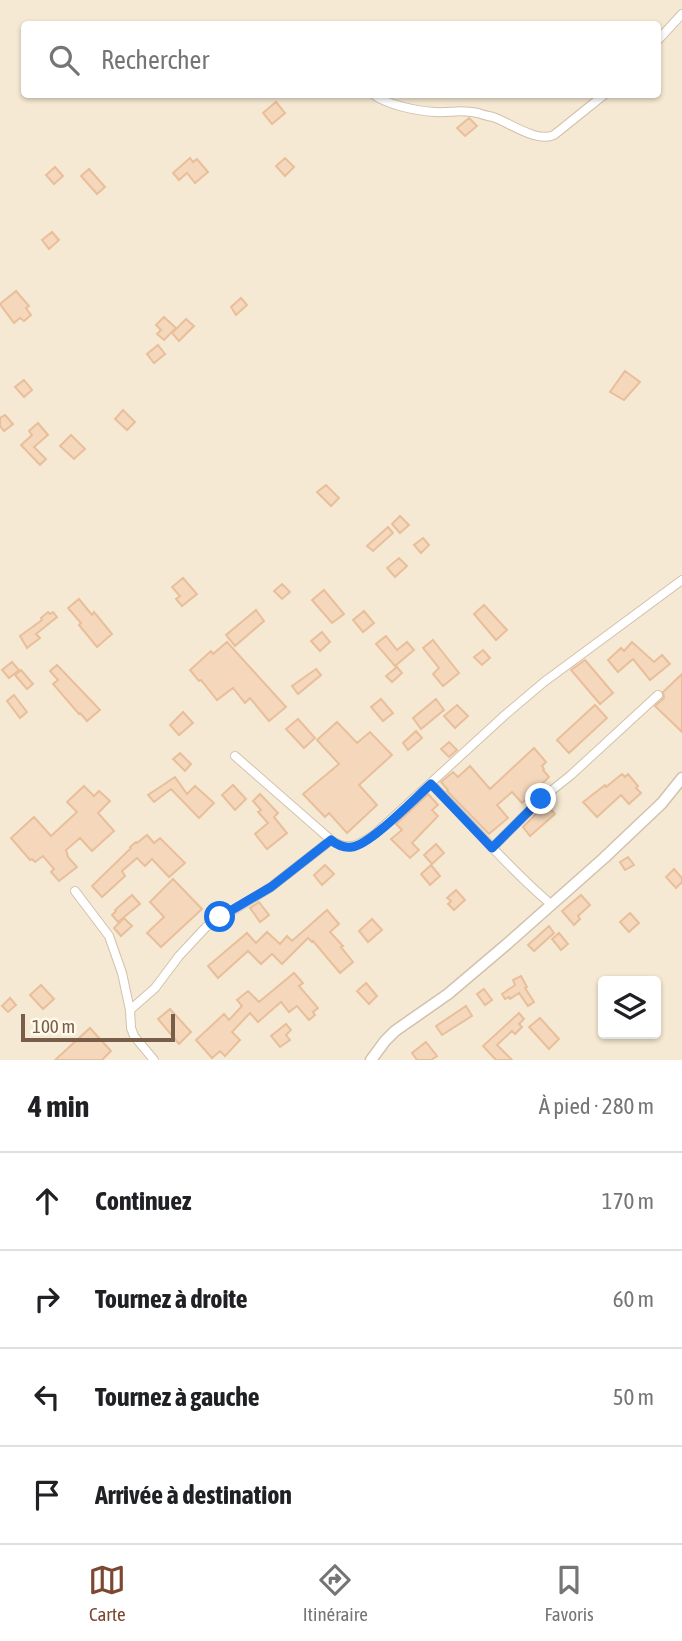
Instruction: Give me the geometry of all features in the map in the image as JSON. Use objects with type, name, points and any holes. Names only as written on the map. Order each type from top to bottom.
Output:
[{"type":"street","points":[[661,36],[682,14]]},
{"type":"street","points":[[378,98],[396,105],[434,112],[464,110],[548,138],[600,98]]},
{"type":"street","points":[[235,756],[338,845],[351,847],[365,842],[544,682],[682,580]]},
{"type":"street","points":[[492,848],[529,811],[658,695]]},
{"type":"street","points":[[371,1060],[394,1031],[448,994],[552,905],[662,803],[682,778]]},
{"type":"street","points":[[431,784],[517,874],[552,905]]},
{"type":"street","points":[[130,1010],[155,988],[179,956],[206,927],[271,887],[331,840]]},
{"type":"street","points":[[75,891],[109,936],[122,973],[131,1028],[134,1036],[154,1060]]},
{"type":"shaded area","points":[[0,0],[682,0],[682,1060],[0,1060]]},
{"type":"building","points":[[276,102],[285,113],[272,124],[263,113]]},
{"type":"building","points":[[469,118],[477,126],[465,136],[457,128]]},
{"type":"building","points":[[190,158],[193,162],[197,159],[208,172],[195,183],[187,173],[179,180],[173,173]]},
{"type":"building","points":[[285,158],[294,167],[285,176],[276,166]]},
{"type":"building","points":[[55,167],[63,176],[54,184],[46,175]]},
{"type":"building","points":[[89,169],[105,187],[97,194],[81,176]]},
{"type":"building","points":[[52,232],[59,240],[49,249],[42,240]]},
{"type":"building","points":[[16,291],[29,306],[26,308],[31,315],[24,321],[20,318],[14,323],[0,304]]},
{"type":"building","points":[[241,298],[247,305],[236,315],[231,307]]},
{"type":"building","points":[[164,317],[176,328],[164,340],[157,334],[161,330],[156,325]]},
{"type":"building","points":[[186,319],[194,326],[179,341],[172,333]]},
{"type":"building","points":[[158,345],[165,354],[154,363],[147,354]]},
{"type":"building","points":[[625,371],[640,382],[624,400],[610,392]]},
{"type":"building","points":[[24,380],[32,390],[24,397],[15,387]]},
{"type":"building","points":[[123,410],[135,422],[127,430],[115,419]]},
{"type":"building","points":[[5,415],[13,424],[4,431],[0,426],[0,418]]},
{"type":"building","points":[[38,423],[48,435],[34,447],[46,459],[40,465],[21,445],[32,435],[29,431]]},
{"type":"building","points":[[71,435],[85,449],[74,459],[60,446]]},
{"type":"building","points":[[326,485],[339,498],[331,506],[317,492]]},
{"type":"building","points":[[400,516],[409,525],[400,533],[392,524]]},
{"type":"building","points":[[388,527],[393,533],[373,551],[367,546]]},
{"type":"building","points":[[423,538],[429,545],[421,553],[414,545]]},
{"type":"building","points":[[399,558],[407,566],[395,577],[387,568]]},
{"type":"building","points":[[183,578],[197,594],[182,606],[176,599],[180,596],[172,587]]},
{"type":"building","points":[[282,584],[290,592],[282,599],[274,591]]},
{"type":"building","points":[[324,590],[344,614],[332,623],[312,600]]},
{"type":"building","points":[[79,599],[112,634],[97,647],[68,608]]},
{"type":"building","points":[[484,605],[507,630],[496,640],[474,614]]},
{"type":"building","points":[[256,610],[264,621],[235,646],[226,635]]},
{"type":"building","points":[[364,611],[374,623],[363,632],[353,620]]},
{"type":"building","points":[[48,612],[53,612],[57,617],[36,634],[40,638],[27,648],[20,636],[42,620]]},
{"type":"building","points":[[322,632],[330,642],[320,651],[311,641]]},
{"type":"building","points":[[386,636],[397,650],[407,642],[414,650],[395,666],[376,644]]},
{"type":"building","points":[[433,640],[459,673],[443,686],[433,674],[439,668],[423,648]]},
{"type":"building","points":[[227,642],[286,707],[269,721],[250,698],[245,703],[233,688],[217,700],[190,670],[211,651],[213,654]]},
{"type":"building","points":[[632,642],[654,662],[662,655],[670,664],[650,680],[633,659],[618,672],[608,660],[621,648],[624,651]]},
{"type":"building","points":[[483,650],[490,658],[482,665],[474,657]]},
{"type":"building","points":[[585,660],[613,693],[600,704],[571,670]]},
{"type":"building","points":[[12,662],[19,670],[9,678],[2,670]]},
{"type":"building","points":[[57,665],[100,710],[87,721],[53,684],[58,680],[50,671]]},
{"type":"building","points":[[397,667],[402,673],[392,682],[386,676]]},
{"type":"building","points":[[316,669],[321,675],[298,694],[292,686]]},
{"type":"building","points":[[21,670],[33,684],[27,689],[15,675]]},
{"type":"building","points":[[682,674],[682,732],[655,706],[664,698],[663,692]]},
{"type":"building","points":[[14,695],[27,712],[20,718],[7,701]]},
{"type":"building","points":[[381,699],[393,713],[383,721],[371,707]]},
{"type":"building","points":[[436,699],[444,710],[421,729],[413,718]]},
{"type":"building","points":[[457,705],[468,716],[455,728],[444,716]]},
{"type":"building","points":[[595,705],[607,718],[569,753],[557,740]]},
{"type":"building","points":[[183,712],[193,723],[179,735],[170,725]]},
{"type":"building","points":[[298,719],[315,738],[304,748],[286,729]]},
{"type":"building","points":[[337,722],[357,743],[370,732],[392,755],[359,785],[377,805],[347,833],[329,813],[325,817],[303,794],[339,764],[317,740]]},
{"type":"building","points":[[416,731],[422,738],[408,750],[403,743]]},
{"type":"building","points":[[449,742],[457,750],[449,757],[441,749]]},
{"type":"building","points":[[534,748],[546,762],[542,766],[549,777],[522,803],[512,792],[497,805],[508,818],[489,834],[441,782],[453,772],[458,777],[470,766],[490,789]]},
{"type":"building","points":[[180,753],[191,764],[185,771],[173,759]]},
{"type":"building","points":[[622,774],[625,777],[628,774],[641,793],[629,804],[621,795],[597,817],[583,802]]},
{"type":"building","points":[[175,777],[187,794],[195,786],[214,803],[199,818],[171,789],[154,802],[148,795]]},
{"type":"building","points":[[233,785],[246,799],[235,810],[222,795]]},
{"type":"building","points":[[84,786],[94,796],[99,791],[110,801],[98,813],[114,831],[92,851],[80,838],[66,850],[68,857],[77,867],[59,881],[51,872],[54,869],[43,856],[35,862],[30,860],[11,838],[34,817],[51,836],[77,812],[67,802]]},
{"type":"building","points":[[260,794],[278,813],[274,817],[287,833],[267,849],[255,834],[268,823],[253,801]]},
{"type":"building","points":[[428,794],[438,805],[432,810],[438,816],[412,843],[419,850],[410,858],[391,839],[402,830],[396,824]]},
{"type":"building","points":[[546,804],[555,814],[530,836],[523,827]]},
{"type":"building","points":[[147,835],[154,843],[160,838],[185,863],[169,877],[152,859],[145,866],[137,858],[122,871],[125,876],[102,897],[92,886],[130,847]]},
{"type":"building","points":[[436,844],[444,853],[432,864],[424,855]]},
{"type":"building","points":[[628,857],[634,865],[625,870],[620,862]]},
{"type":"building","points":[[325,865],[334,874],[322,885],[314,875]]},
{"type":"building","points":[[431,865],[440,876],[430,885],[421,874]]},
{"type":"building","points":[[674,869],[682,878],[676,888],[666,877]]},
{"type":"building","points":[[173,879],[202,909],[161,947],[147,933],[164,917],[150,902]]},
{"type":"building","points":[[456,890],[465,900],[454,910],[448,904],[451,901],[447,898]]},
{"type":"building","points":[[132,895],[140,904],[118,922],[112,915]]},
{"type":"building","points":[[581,895],[590,905],[578,916],[580,919],[574,925],[562,911]]},
{"type":"building","points":[[259,902],[269,915],[260,922],[250,908]]},
{"type":"building","points":[[327,910],[339,924],[330,932],[353,962],[340,973],[308,938],[282,964],[272,954],[261,964],[248,951],[218,978],[208,966],[247,933],[256,943],[267,932],[280,944],[287,936],[292,941]]},
{"type":"building","points":[[630,913],[639,923],[629,932],[620,922]]},
{"type":"building","points":[[124,918],[132,926],[121,936],[114,928]]},
{"type":"building","points":[[372,919],[382,930],[368,942],[359,931]]},
{"type":"building","points":[[549,926],[554,933],[534,951],[528,945]]},
{"type":"building","points":[[559,933],[568,944],[561,950],[552,939]]},
{"type":"building","points":[[294,973],[303,983],[299,986],[318,1008],[309,1020],[297,1006],[289,1012],[281,1002],[258,1022],[250,1013],[232,1032],[240,1040],[225,1056],[220,1051],[212,1058],[196,1040],[224,1014],[229,1020],[242,1006],[237,1000],[248,991],[259,1002]]},
{"type":"building","points":[[521,976],[534,1002],[528,1006],[519,993],[510,999],[505,999],[502,994],[515,985],[513,980]]},
{"type":"building","points":[[366,983],[377,996],[369,1004],[357,991]]},
{"type":"building","points":[[41,985],[54,999],[43,1009],[30,995]]},
{"type":"building","points":[[484,989],[492,1000],[485,1005],[477,994]]},
{"type":"building","points":[[10,998],[16,1005],[8,1012],[2,1006]]},
{"type":"building","points":[[466,1006],[472,1016],[442,1035],[436,1026]]},
{"type":"building","points":[[170,1009],[191,1032],[179,1044],[158,1019]]},
{"type":"building","points":[[519,1013],[524,1019],[519,1024],[522,1027],[515,1034],[512,1031],[497,1045],[512,1060],[496,1060],[483,1046]]},
{"type":"building","points":[[540,1018],[559,1039],[549,1049],[529,1027]]},
{"type":"building","points":[[286,1024],[291,1030],[286,1035],[290,1040],[280,1047],[271,1036]]},
{"type":"building","points":[[90,1028],[111,1051],[102,1060],[55,1060]]},
{"type":"building","points":[[426,1042],[437,1056],[431,1060],[417,1060],[412,1053]]},
{"type":"route","points":[[220,917],[271,887],[331,840],[344,847],[365,842],[431,784],[492,848],[541,799]]}]
